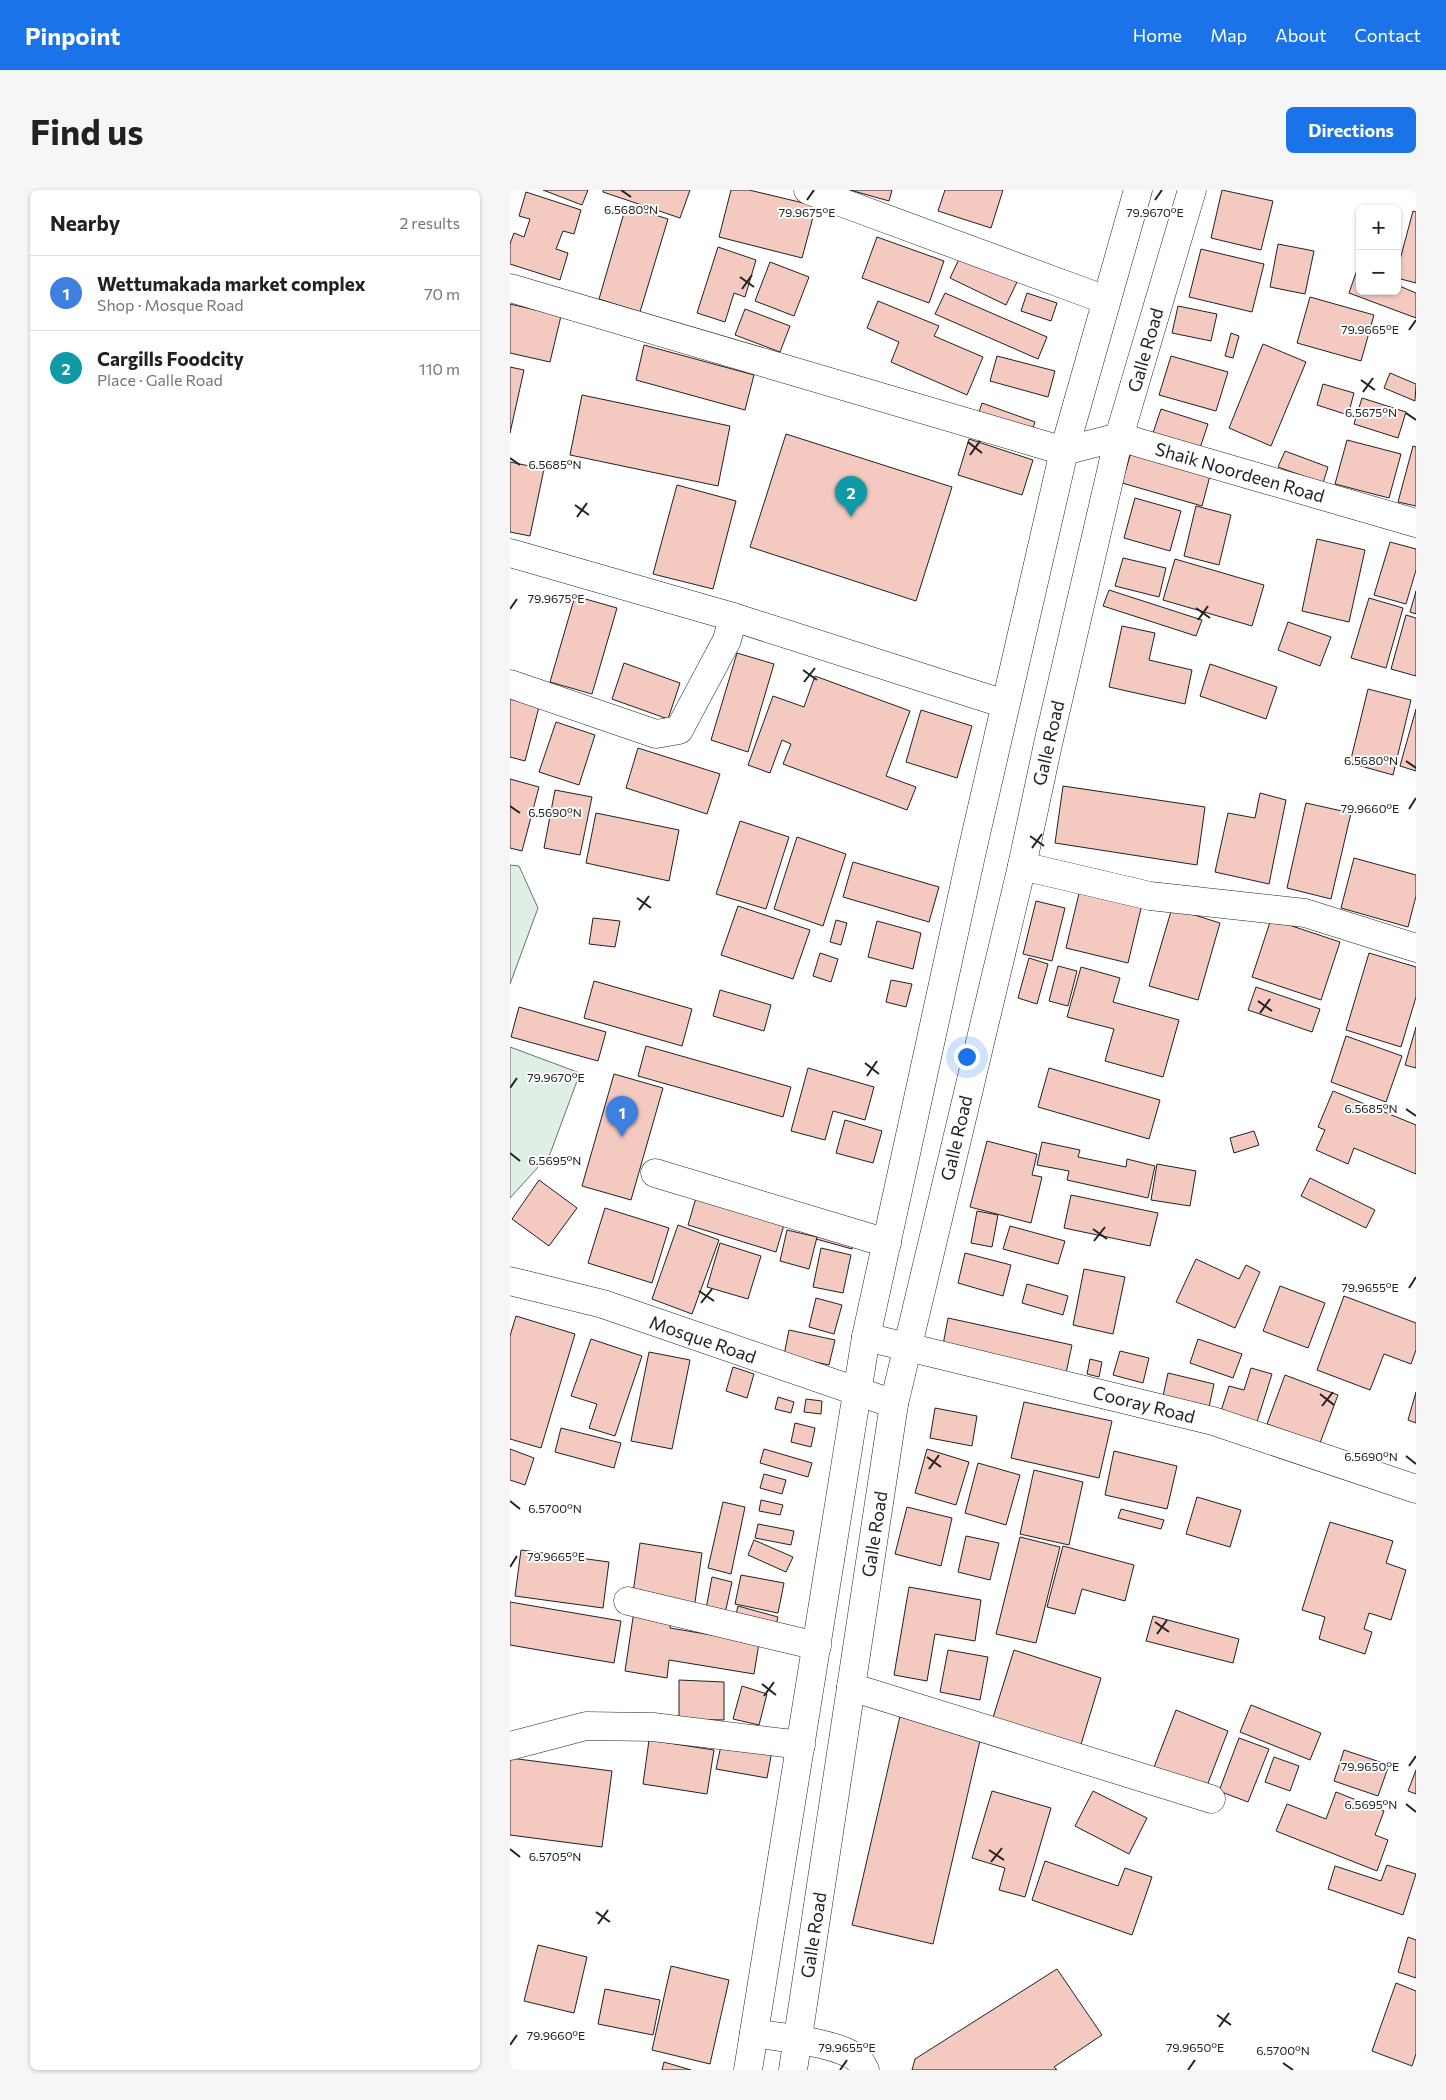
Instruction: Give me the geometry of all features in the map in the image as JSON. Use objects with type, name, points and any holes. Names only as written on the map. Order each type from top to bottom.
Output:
[{"type":"main road","points":[[808,190],[1106,300]]},
{"type":"main road","points":[[748,2070],[866,1337],[1005,704],[1064,451],[1138,190]]},
{"type":"main road","name":"Galle Road","points":[[793,2070],[894,1404],[1022,866],[1050,734],[1119,437],[1192,190]]},
{"type":"main road","points":[[510,288],[1064,451],[1119,437]]},
{"type":"main road","name":"Shaik Noordeen Road","points":[[1119,437],[1416,523]]},
{"type":"main road","points":[[510,553],[733,617],[1005,704]]},
{"type":"main road","points":[[510,684],[656,734],[679,730],[727,640],[733,617]]},
{"type":"main road","points":[[1022,866],[1150,896],[1305,913],[1416,948]]},
{"type":"main road","points":[[656,1173],[887,1243]]},
{"type":"main road","name":"Mosque Road","points":[[510,1280],[603,1304],[894,1404]]},
{"type":"main road","name":"Cooray Road","points":[[866,1337],[1213,1421],[1416,1489]]},
{"type":"main road","points":[[628,1601],[817,1646]]},
{"type":"main road","points":[[851,1687],[1211,1799]]},
{"type":"main road","points":[[510,1746],[586,1726],[652,1727],[801,1745]]},
{"type":"main road","points":[[754,2034],[798,2040],[842,2050],[859,2060],[865,2070]]},
{"type":"green space","points":[[510,865],[519,866],[538,908],[510,984]]},
{"type":"green space","points":[[510,1047],[580,1073],[550,1154],[510,1198]]},
{"type":"building","points":[[543,190],[588,190],[582,205]]},
{"type":"building","points":[[603,190],[690,190],[680,218],[603,192]]},
{"type":"building","points":[[731,190],[749,190],[816,206],[802,258],[719,237]]},
{"type":"building","points":[[850,190],[892,190],[889,201]]},
{"type":"building","points":[[945,190],[1003,190],[991,228],[938,211]]},
{"type":"building","points":[[1222,190],[1273,201],[1261,250],[1211,238]]},
{"type":"building","points":[[526,192],[581,210],[574,234],[563,231],[556,249],[568,253],[560,280],[510,264],[510,244],[514,233],[524,237],[530,219],[519,216]]},
{"type":"building","points":[[626,206],[668,219],[640,312],[599,299]]},
{"type":"building","points":[[1413,211],[1416,212],[1416,283],[1401,279],[1401,256]]},
{"type":"building","points":[[877,237],[944,261],[929,303],[862,278]]},
{"type":"building","points":[[1278,244],[1314,251],[1305,294],[1270,287]]},
{"type":"building","points":[[718,247],[756,260],[745,297],[734,293],[725,322],[697,313]]},
{"type":"building","points":[[1201,249],[1264,264],[1252,312],[1189,297]]},
{"type":"building","points":[[961,255],[1017,282],[1006,305],[950,278]]},
{"type":"building","points":[[770,262],[809,277],[794,316],[755,301]]},
{"type":"building","points":[[1356,273],[1356,295],[1401,295],[1401,287],[1416,293],[1416,318],[1349,293]]},
{"type":"building","points":[[945,293],[1047,337],[1038,359],[935,314]]},
{"type":"building","points":[[1027,293],[1057,303],[1051,321],[1021,311]]},
{"type":"building","points":[[1310,297],[1374,315],[1361,361],[1297,343]]},
{"type":"building","points":[[878,301],[939,326],[934,336],[983,357],[967,395],[891,362],[899,342],[867,328]]},
{"type":"building","points":[[510,304],[561,316],[550,362],[510,353]]},
{"type":"building","points":[[1178,306],[1217,314],[1211,341],[1172,333]]},
{"type":"building","points":[[745,309],[790,326],[780,352],[735,335]]},
{"type":"building","points":[[1231,333],[1239,336],[1233,358],[1225,356]]},
{"type":"building","points":[[1263,344],[1306,362],[1271,446],[1229,428]]},
{"type":"building","points":[[644,345],[754,375],[745,410],[636,380]]},
{"type":"building","points":[[997,356],[1055,371],[1048,397],[990,381]]},
{"type":"building","points":[[1171,356],[1228,372],[1216,411],[1159,395]]},
{"type":"building","points":[[510,367],[524,370],[510,433]]},
{"type":"building","points":[[1390,373],[1416,384],[1415,401],[1384,388]]},
{"type":"building","points":[[1323,384],[1354,393],[1348,415],[1317,405]]},
{"type":"building","points":[[582,395],[730,426],[718,486],[570,455]]},
{"type":"building","points":[[1362,398],[1406,412],[1398,438],[1354,424]]},
{"type":"building","points":[[982,403],[1035,422],[1032,431],[979,412]]},
{"type":"building","points":[[1161,409],[1208,424],[1200,448],[1153,433]]},
{"type":"building","points":[[786,434],[952,487],[916,601],[750,547]]},
{"type":"building","points":[[969,439],[1033,460],[1022,495],[958,475]]},
{"type":"building","points":[[1347,440],[1401,454],[1389,498],[1335,484]]},
{"type":"building","points":[[1413,446],[1416,447],[1416,506],[1398,502]]},
{"type":"building","points":[[1132,449],[1211,472],[1202,506],[1122,483]]},
{"type":"building","points":[[1285,451],[1328,467],[1323,483],[1278,467]]},
{"type":"building","points":[[510,462],[544,469],[530,536],[510,532]]},
{"type":"building","points":[[677,485],[736,501],[713,589],[653,574]]},
{"type":"building","points":[[1135,498],[1181,511],[1170,551],[1124,538]]},
{"type":"building","points":[[1196,506],[1231,515],[1219,565],[1184,556]]},
{"type":"building","points":[[1317,539],[1365,550],[1349,622],[1302,611]]},
{"type":"building","points":[[1390,542],[1416,549],[1416,570],[1406,604],[1374,595]]},
{"type":"building","points":[[1123,558],[1166,568],[1159,597],[1115,586]]},
{"type":"building","points":[[1175,559],[1264,585],[1252,626],[1163,600]]},
{"type":"building","points":[[1109,590],[1202,620],[1196,636],[1103,606]]},
{"type":"building","points":[[1416,591],[1416,614],[1410,612]]},
{"type":"building","points":[[575,596],[617,608],[592,694],[550,682]]},
{"type":"building","points":[[1369,598],[1403,608],[1386,668],[1351,658]]},
{"type":"building","points":[[1406,615],[1416,618],[1416,676],[1391,669]]},
{"type":"building","points":[[1288,622],[1331,637],[1320,666],[1278,650]]},
{"type":"building","points":[[1122,626],[1155,633],[1149,660],[1192,670],[1185,704],[1109,687]]},
{"type":"building","points":[[737,653],[774,664],[748,752],[711,740]]},
{"type":"building","points":[[624,663],[680,683],[668,719],[612,699]]},
{"type":"building","points":[[1210,664],[1277,687],[1266,719],[1200,696]]},
{"type":"building","points":[[815,676],[910,711],[886,776],[916,787],[907,810],[783,764],[791,744],[782,740],[770,773],[748,765],[773,696],[804,707]]},
{"type":"building","points":[[1368,689],[1411,700],[1393,775],[1350,763]]},
{"type":"building","points":[[510,699],[539,707],[525,761],[510,757]]},
{"type":"building","points":[[1416,709],[1416,771],[1400,766]]},
{"type":"building","points":[[921,710],[972,726],[957,778],[906,762]]},
{"type":"building","points":[[556,722],[595,735],[579,785],[539,772]]},
{"type":"building","points":[[638,748],[720,774],[707,814],[626,788]]},
{"type":"building","points":[[510,779],[539,787],[522,851],[510,848]]},
{"type":"building","points":[[1063,786],[1205,807],[1197,865],[1055,843]]},
{"type":"building","points":[[555,790],[592,797],[580,855],[544,848]]},
{"type":"building","points":[[1260,793],[1286,800],[1269,884],[1215,872],[1228,813],[1255,818]]},
{"type":"building","points":[[1306,803],[1351,813],[1331,899],[1287,888]]},
{"type":"building","points":[[596,813],[679,830],[669,881],[586,863]]},
{"type":"building","points":[[740,821],[789,837],[766,909],[716,894]]},
{"type":"building","points":[[797,837],[846,854],[823,926],[774,909]]},
{"type":"building","points":[[1354,858],[1416,875],[1416,896],[1408,927],[1341,908]]},
{"type":"building","points":[[853,862],[939,887],[929,922],[843,897]]},
{"type":"building","points":[[1081,885],[1143,900],[1128,963],[1066,948]]},
{"type":"building","points":[[1036,901],[1065,908],[1052,961],[1023,954]]},
{"type":"building","points":[[738,906],[810,930],[793,979],[721,955]]},
{"type":"building","points":[[1172,908],[1220,923],[1198,1000],[1149,986]]},
{"type":"building","points":[[593,918],[620,921],[615,947],[589,944]]},
{"type":"building","points":[[1271,919],[1340,942],[1321,1000],[1252,977]]},
{"type":"building","points":[[836,920],[847,923],[841,945],[830,942]]},
{"type":"building","points":[[877,921],[921,933],[913,969],[868,957]]},
{"type":"building","points":[[820,953],[838,959],[831,982],[813,976]]},
{"type":"building","points":[[1369,953],[1416,967],[1416,997],[1401,1047],[1346,1030]]},
{"type":"building","points":[[1029,958],[1048,964],[1037,1004],[1018,998]]},
{"type":"building","points":[[1058,966],[1077,971],[1068,1006],[1049,1001]]},
{"type":"building","points":[[1081,967],[1120,978],[1113,1002],[1179,1020],[1163,1077],[1105,1061],[1114,1029],[1067,1017]]},
{"type":"building","points":[[891,980],[912,984],[906,1007],[886,1002]]},
{"type":"building","points":[[594,981],[692,1009],[682,1046],[584,1018]]},
{"type":"building","points":[[1256,987],[1320,1009],[1312,1032],[1248,1010]]},
{"type":"building","points":[[720,990],[771,1005],[764,1031],[713,1016]]},
{"type":"building","points":[[519,1007],[606,1032],[598,1061],[511,1037]]},
{"type":"building","points":[[1416,1027],[1416,1068],[1405,1065]]},
{"type":"building","points":[[1346,1036],[1402,1056],[1386,1102],[1331,1082]]},
{"type":"building","points":[[646,1046],[791,1087],[783,1117],[638,1076]]},
{"type":"building","points":[[808,1068],[874,1087],[865,1120],[833,1111],[825,1140],[791,1131]]},
{"type":"building","points":[[1049,1068],[1160,1100],[1149,1139],[1038,1107]]},
{"type":"building","points":[[614,1074],[663,1088],[631,1200],[582,1186]]},
{"type":"building","points":[[1333,1091],[1416,1125],[1416,1174],[1354,1148],[1348,1164],[1316,1150],[1325,1130],[1318,1127]]},
{"type":"building","points":[[845,1120],[882,1131],[873,1163],[836,1153]]},
{"type":"building","points":[[1254,1131],[1259,1145],[1234,1153],[1230,1138]]},
{"type":"building","points":[[987,1141],[1037,1154],[1032,1175],[1042,1177],[1031,1223],[970,1207]]},
{"type":"building","points":[[1042,1142],[1080,1150],[1078,1157],[1126,1167],[1127,1159],[1155,1166],[1148,1198],[1067,1180],[1069,1171],[1037,1165]]},
{"type":"building","points":[[1157,1164],[1196,1171],[1190,1206],[1151,1200]]},
{"type":"building","points":[[1310,1178],[1375,1210],[1366,1228],[1301,1196]]},
{"type":"building","points":[[539,1180],[577,1208],[549,1246],[512,1219]]},
{"type":"building","points":[[698,1191],[786,1218],[776,1252],[688,1225]]},
{"type":"building","points":[[1071,1195],[1158,1213],[1150,1246],[1064,1228]]},
{"type":"building","points":[[605,1208],[669,1228],[652,1283],[588,1263]]},
{"type":"building","points":[[977,1211],[998,1215],[992,1247],[971,1243]]},
{"type":"building","points":[[678,1225],[719,1240],[692,1314],[652,1299]]},
{"type":"building","points":[[820,1225],[856,1235],[852,1249],[816,1239]]},
{"type":"building","points":[[1010,1226],[1065,1241],[1058,1264],[1003,1249]]},
{"type":"building","points":[[787,1230],[817,1237],[809,1269],[780,1261]]},
{"type":"building","points":[[720,1243],[761,1256],[748,1299],[707,1287]]},
{"type":"building","points":[[821,1248],[851,1255],[843,1293],[813,1287]]},
{"type":"building","points":[[965,1253],[1011,1265],[1003,1296],[958,1283]]},
{"type":"building","points":[[1196,1259],[1239,1279],[1246,1265],[1260,1272],[1235,1328],[1176,1302]]},
{"type":"building","points":[[1084,1269],[1125,1277],[1113,1334],[1073,1325]]},
{"type":"building","points":[[1027,1284],[1068,1296],[1063,1315],[1022,1303]]},
{"type":"building","points":[[1280,1286],[1325,1303],[1308,1348],[1263,1331]]},
{"type":"building","points":[[1344,1296],[1416,1323],[1416,1350],[1411,1364],[1384,1354],[1370,1390],[1317,1370]]},
{"type":"building","points":[[816,1298],[842,1305],[834,1334],[809,1327]]},
{"type":"building","points":[[516,1316],[575,1334],[541,1448],[510,1439],[510,1336]]},
{"type":"building","points":[[948,1318],[1072,1345],[1066,1373],[943,1345]]},
{"type":"building","points":[[789,1330],[835,1340],[829,1365],[784,1355]]},
{"type":"building","points":[[591,1339],[642,1356],[615,1436],[589,1428],[597,1404],[571,1396]]},
{"type":"building","points":[[1198,1339],[1242,1354],[1233,1378],[1190,1363]]},
{"type":"building","points":[[1120,1351],[1149,1358],[1143,1383],[1113,1375]]},
{"type":"building","points":[[649,1352],[690,1360],[672,1449],[631,1441]]},
{"type":"building","points":[[1090,1359],[1102,1362],[1099,1377],[1087,1374]]},
{"type":"building","points":[[733,1367],[754,1374],[747,1398],[726,1391]]},
{"type":"building","points":[[1251,1368],[1272,1374],[1256,1425],[1220,1414],[1229,1386],[1244,1390]]},
{"type":"building","points":[[1168,1373],[1214,1384],[1209,1407],[1163,1396]]},
{"type":"building","points":[[1285,1375],[1338,1395],[1320,1443],[1267,1424]]},
{"type":"building","points":[[1416,1392],[1416,1423],[1408,1420]]},
{"type":"building","points":[[778,1397],[794,1402],[791,1413],[775,1409]]},
{"type":"building","points":[[806,1399],[822,1401],[821,1414],[804,1412]]},
{"type":"building","points":[[1024,1402],[1112,1421],[1099,1478],[1011,1458]]},
{"type":"building","points":[[935,1408],[977,1416],[972,1446],[930,1438]]},
{"type":"building","points":[[795,1423],[815,1428],[811,1447],[791,1442]]},
{"type":"building","points":[[561,1428],[621,1443],[614,1468],[555,1452]]},
{"type":"building","points":[[510,1449],[534,1458],[525,1485],[510,1480]]},
{"type":"building","points":[[764,1449],[812,1463],[808,1477],[760,1463]]},
{"type":"building","points":[[927,1449],[969,1462],[956,1505],[915,1493]]},
{"type":"building","points":[[1114,1451],[1177,1466],[1167,1509],[1105,1495]]},
{"type":"building","points":[[978,1463],[1020,1475],[1006,1525],[965,1513]]},
{"type":"building","points":[[1034,1470],[1083,1482],[1069,1545],[1020,1534]]},
{"type":"building","points":[[764,1474],[786,1480],[782,1494],[760,1488]]},
{"type":"building","points":[[1197,1497],[1241,1510],[1230,1547],[1186,1534]]},
{"type":"building","points":[[761,1500],[783,1505],[780,1515],[759,1511]]},
{"type":"building","points":[[723,1502],[745,1507],[731,1574],[708,1568]]},
{"type":"building","points":[[907,1507],[952,1518],[941,1566],[895,1554]]},
{"type":"building","points":[[1121,1509],[1164,1520],[1161,1529],[1118,1518]]},
{"type":"building","points":[[1330,1522],[1393,1541],[1386,1563],[1406,1570],[1391,1620],[1369,1613],[1364,1629],[1372,1632],[1365,1654],[1319,1639],[1325,1617],[1302,1610]]},
{"type":"building","points":[[758,1524],[794,1531],[791,1545],[755,1538]]},
{"type":"building","points":[[966,1536],[999,1543],[990,1580],[958,1572]]},
{"type":"building","points":[[1020,1537],[1060,1547],[1036,1643],[996,1634]]},
{"type":"building","points":[[754,1540],[793,1557],[786,1572],[748,1555]]},
{"type":"building","points":[[640,1543],[702,1553],[694,1609],[632,1600]]},
{"type":"building","points":[[1063,1546],[1134,1565],[1125,1601],[1082,1589],[1075,1614],[1047,1607]]},
{"type":"building","points":[[521,1550],[609,1562],[603,1608],[515,1596]]},
{"type":"building","points":[[741,1575],[784,1583],[778,1613],[735,1604]]},
{"type":"building","points":[[712,1577],[732,1582],[724,1618],[705,1614]]},
{"type":"building","points":[[909,1587],[981,1600],[975,1641],[935,1634],[927,1681],[894,1675]]},
{"type":"building","points":[[510,1602],[621,1621],[614,1663],[510,1645]]},
{"type":"building","points":[[738,1606],[778,1617],[774,1632],[734,1622]]},
{"type":"building","points":[[634,1611],[672,1618],[670,1628],[759,1643],[754,1674],[669,1660],[667,1678],[625,1671]]},
{"type":"building","points":[[1153,1616],[1239,1639],[1233,1663],[1146,1641]]},
{"type":"building","points":[[948,1650],[988,1657],[980,1700],[940,1692]]},
{"type":"building","points":[[1014,1650],[1101,1678],[1079,1751],[991,1724]]},
{"type":"building","points":[[679,1680],[724,1682],[724,1720],[679,1719]]},
{"type":"building","points":[[742,1686],[767,1694],[759,1725],[733,1719]]},
{"type":"building","points":[[1251,1705],[1321,1733],[1310,1760],[1240,1732]]},
{"type":"building","points":[[1176,1710],[1228,1731],[1205,1791],[1153,1770]]},
{"type":"building","points":[[901,1712],[982,1732],[933,1944],[852,1925]]},
{"type":"building","points":[[1239,1738],[1269,1749],[1248,1802],[1219,1791]]},
{"type":"building","points":[[649,1740],[714,1750],[707,1794],[643,1784]]},
{"type":"building","points":[[722,1741],[772,1751],[767,1778],[716,1769]]},
{"type":"building","points":[[1344,1750],[1389,1765],[1378,1796],[1334,1781]]},
{"type":"building","points":[[1274,1757],[1299,1766],[1290,1791],[1265,1782]]},
{"type":"building","points":[[510,1758],[612,1771],[602,1847],[510,1835]]},
{"type":"building","points":[[1416,1770],[1416,1794],[1408,1791]]},
{"type":"building","points":[[992,1791],[1051,1808],[1025,1897],[999,1890],[1005,1868],[972,1858]]},
{"type":"building","points":[[1093,1791],[1147,1818],[1129,1854],[1075,1826]]},
{"type":"building","points":[[1336,1792],[1384,1811],[1375,1835],[1388,1840],[1377,1871],[1276,1831],[1287,1804],[1326,1819]]},
{"type":"building","points":[[1045,1861],[1118,1886],[1125,1868],[1152,1877],[1132,1935],[1032,1900]]},
{"type":"building","points":[[1387,1865],[1416,1874],[1403,1915],[1328,1889],[1335,1866],[1381,1881]]},
{"type":"building","points":[[1408,1937],[1416,1940],[1416,1978],[1398,1972]]},
{"type":"building","points":[[538,1945],[587,1957],[574,2013],[524,2001]]},
{"type":"building","points":[[671,1966],[729,1980],[710,2064],[652,2050]]},
{"type":"building","points":[[1057,1969],[1102,2035],[1054,2067],[1057,2070],[912,2070],[915,2059]]},
{"type":"building","points":[[1396,1983],[1416,1991],[1416,2054],[1412,2066],[1372,2051]]},
{"type":"building","points":[[605,1989],[660,2000],[653,2035],[598,2024]]},
{"type":"building","points":[[664,2062],[691,2070],[662,2070]]},
{"type":"place","name":"Cargills Foodcity","points":[[851,517]]},
{"type":"place","name":"Wettumakada market complex","points":[[622,1137]]}]
